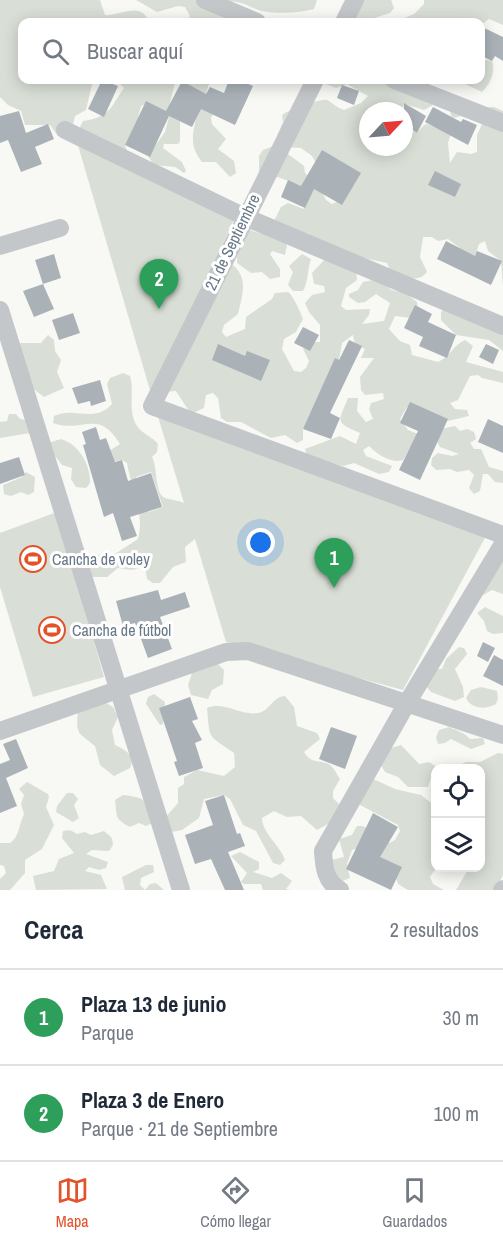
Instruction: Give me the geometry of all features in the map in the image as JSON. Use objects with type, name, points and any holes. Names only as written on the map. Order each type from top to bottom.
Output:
[{"type":"street","points":[[205,0],[248,18]]},
{"type":"street","points":[[346,18],[355,0]]},
{"type":"street","name":"21 de Septiembre","points":[[313,84],[244,217],[152,405],[503,535]]},
{"type":"street","points":[[404,84],[503,123]]},
{"type":"street","points":[[65,130],[244,217],[503,326]]},
{"type":"street","points":[[0,246],[60,228]]},
{"type":"street","points":[[0,309],[181,890]]},
{"type":"street","points":[[340,890],[332,885],[324,868],[323,851],[407,703],[503,544]]},
{"type":"street","points":[[0,731],[118,692],[226,652],[248,651],[503,735]]},
{"type":"shaded area","points":[[0,0],[100,0],[105,15],[135,11],[141,12],[147,18],[18,18],[18,84],[92,84],[86,110],[75,116],[72,129],[58,136],[50,125],[25,125],[21,111],[8,105],[0,97]]},
{"type":"shaded area","points":[[136,0],[317,0],[314,9],[281,13],[262,11],[241,3],[226,1],[221,14],[223,18],[189,18],[185,7],[178,6],[157,12]]},
{"type":"shaded area","points":[[353,0],[391,0],[394,8],[390,13],[374,18],[342,18]]},
{"type":"shaded area","points":[[424,0],[503,0],[503,25],[489,19],[485,22],[485,18],[404,18],[414,14],[424,4]]},
{"type":"shaded area","points":[[485,60],[492,61],[493,73],[490,82],[482,92],[465,84],[485,84]]},
{"type":"shaded area","points":[[120,84],[175,84],[170,103],[180,121],[180,141],[178,144],[164,144],[163,148],[182,162],[186,171],[184,173],[175,167],[154,165],[148,156],[165,132],[170,113],[148,103],[141,106],[135,129],[125,145],[127,151],[79,129],[83,121],[104,114],[124,88]]},
{"type":"shaded area","points":[[186,84],[209,84],[205,97],[216,112],[211,117],[212,124],[226,139],[218,149],[234,161],[236,173],[230,177],[216,162],[202,162],[197,154],[193,132],[198,101],[191,87]]},
{"type":"shaded area","points":[[326,84],[347,84],[336,88]]},
{"type":"shaded area","points":[[347,84],[401,84],[433,105],[424,110],[413,107],[413,102],[362,102],[368,96]]},
{"type":"shaded area","points":[[324,100],[344,110],[359,104],[359,156],[413,156],[413,131],[417,133],[427,124],[451,133],[448,143],[450,163],[457,152],[471,154],[477,152],[477,135],[483,122],[461,116],[454,118],[451,116],[450,109],[494,107],[503,111],[503,286],[501,261],[488,251],[485,241],[479,244],[475,257],[463,255],[460,248],[448,239],[438,241],[432,237],[423,237],[420,257],[427,272],[419,278],[414,278],[390,270],[387,263],[359,257],[310,237],[309,233],[297,240],[274,221],[281,207],[288,203],[304,209],[312,191],[259,171],[259,156],[263,150],[276,145],[304,166],[305,173],[320,188],[326,200],[332,204],[339,201],[312,156],[301,148],[286,147],[277,136],[283,122],[282,115],[304,105]]},
{"type":"shaded area","points":[[77,142],[234,220],[213,265],[233,265],[243,282],[238,314],[224,325],[222,332],[226,337],[245,329],[246,317],[272,299],[275,293],[288,292],[303,319],[296,332],[284,339],[282,349],[294,371],[301,372],[309,361],[303,349],[314,342],[320,342],[320,325],[305,303],[312,295],[325,292],[324,286],[314,284],[312,273],[325,259],[356,269],[357,280],[346,288],[341,306],[346,310],[370,309],[369,315],[362,324],[384,321],[390,303],[376,294],[365,302],[358,303],[349,297],[349,294],[358,290],[363,282],[373,280],[384,283],[391,290],[405,293],[417,302],[418,309],[411,318],[395,316],[389,329],[400,341],[410,345],[412,355],[438,362],[465,340],[473,346],[466,362],[503,372],[503,383],[478,375],[470,376],[458,400],[450,403],[455,409],[467,410],[469,416],[448,421],[407,407],[400,419],[408,430],[418,434],[403,460],[389,459],[369,446],[363,450],[366,456],[392,466],[389,472],[379,474],[354,463],[343,466],[307,456],[305,449],[340,436],[356,444],[360,433],[345,426],[340,420],[348,398],[358,398],[357,411],[366,422],[373,419],[369,409],[371,403],[384,399],[383,393],[365,395],[361,390],[360,377],[374,358],[361,358],[365,349],[355,344],[353,335],[342,343],[339,360],[303,429],[303,440],[297,443],[285,435],[271,438],[241,422],[227,422],[221,418],[218,398],[213,393],[206,395],[204,408],[191,414],[176,391],[162,392],[152,397]]},
{"type":"shaded area","points":[[249,230],[283,240],[287,245],[285,255],[272,251],[270,254],[280,269],[280,277],[270,279],[262,272],[251,273],[237,263],[237,256]]},
{"type":"shaded area","points":[[302,254],[311,259],[306,283],[303,291],[293,291],[288,285],[293,272],[289,266]]},
{"type":"shaded area","points":[[446,307],[503,322],[503,351],[489,340],[456,335],[441,320],[441,312]]},
{"type":"shaded area","points":[[48,335],[54,340],[55,351],[61,360],[57,372],[64,388],[44,397],[31,387],[16,343],[41,343]]},
{"type":"shaded area","points":[[123,373],[130,376],[132,414],[139,429],[158,444],[157,452],[152,457],[159,491],[165,498],[184,503],[156,410],[487,534],[403,690],[226,642],[195,539],[185,547],[186,562],[173,567],[160,583],[153,583],[147,579],[145,566],[132,570],[118,568],[107,577],[93,577],[81,562],[94,555],[115,554],[138,539],[139,511],[127,463],[122,460],[110,462],[109,451],[120,444],[104,427],[97,424],[63,426],[53,423],[54,416],[62,413],[91,414],[105,410],[112,404],[107,384],[110,378]],"holes":[[[151,472],[163,507],[149,512],[136,477]]]},
{"type":"shaded area","points":[[9,414],[16,414],[20,419],[27,420],[30,433],[0,438],[0,422],[7,421]]},
{"type":"shaded area","points":[[455,426],[460,431],[467,429],[474,432],[476,439],[470,443],[474,449],[481,449],[489,467],[503,471],[503,483],[495,482],[488,474],[483,474],[480,491],[474,494],[469,488],[474,475],[469,470],[457,472],[450,469],[436,470],[431,465],[432,458],[438,453],[452,456],[459,454],[440,447],[436,440],[441,429]]},
{"type":"shaded area","points":[[61,439],[73,446],[83,457],[90,476],[90,483],[86,488],[76,487],[71,479],[72,468],[62,465],[56,457],[50,455],[48,443]]},
{"type":"shaded area","points":[[26,472],[35,477],[34,492],[28,495],[21,492],[11,496],[4,494],[3,485],[22,477]]},
{"type":"shaded area","points":[[57,512],[104,677],[33,697],[0,587],[0,533]]},
{"type":"shaded area","points":[[503,558],[503,594],[492,590],[480,597],[466,588]]},
{"type":"shaded area","points":[[485,607],[503,616],[503,633],[493,634],[487,631],[484,621],[477,613]]},
{"type":"shaded area","points":[[459,647],[464,648],[467,654],[455,669],[463,687],[464,697],[455,701],[431,692],[426,686],[434,669],[442,669],[446,659]]},
{"type":"shaded area","points":[[216,662],[224,670],[223,684],[212,690],[208,699],[191,695],[188,685],[192,673]]},
{"type":"shaded area","points":[[481,687],[497,691],[496,704],[479,707],[468,702],[466,698],[471,690]]},
{"type":"shaded area","points":[[154,694],[165,702],[163,724],[160,725],[146,704],[148,697]]},
{"type":"shaded area","points":[[285,696],[294,707],[297,726],[317,733],[320,739],[304,752],[311,760],[328,764],[334,770],[340,779],[333,791],[333,798],[343,808],[330,823],[317,830],[301,816],[287,817],[274,811],[262,818],[265,829],[285,860],[280,865],[273,863],[256,831],[243,825],[230,799],[224,795],[204,799],[199,818],[182,830],[171,832],[164,819],[178,803],[178,788],[184,784],[184,777],[197,770],[224,776],[235,767],[234,753],[214,739],[210,732],[207,708],[220,706],[258,713]]},
{"type":"shaded area","points":[[101,700],[113,707],[118,717],[112,730],[115,745],[126,751],[132,760],[130,768],[114,776],[100,765],[95,746],[82,736],[77,726],[78,712]]},
{"type":"shaded area","points":[[449,727],[470,739],[483,738],[485,744],[471,749],[451,739],[438,744],[436,737],[439,730]]},
{"type":"shaded area","points":[[401,745],[419,764],[429,762],[432,764],[428,787],[408,787],[398,777],[385,772],[381,765],[391,748]]},
{"type":"shaded area","points":[[498,753],[503,754],[503,875],[495,890],[456,890],[467,872],[485,872],[485,764],[462,764],[480,762]]},
{"type":"shaded area","points":[[369,777],[395,789],[421,795],[431,803],[431,872],[433,872],[430,877],[433,884],[444,890],[408,890],[398,884],[396,878],[361,847],[352,850],[347,864],[350,878],[340,882],[326,865],[331,860],[344,857],[339,839],[352,835],[357,826],[363,826],[389,843],[395,840],[400,831],[398,825],[360,805],[357,799]]},
{"type":"shaded area","points":[[27,782],[48,794],[46,807],[54,825],[42,849],[25,860],[25,873],[10,890],[0,890],[0,879],[6,873],[4,866],[0,865],[0,843],[10,843],[17,834],[24,814],[21,804],[24,795],[19,789]]},
{"type":"shaded area","points":[[67,793],[73,793],[78,799],[74,805],[79,818],[73,822],[56,812],[57,806]]},
{"type":"shaded area","points":[[123,795],[137,797],[144,801],[153,823],[146,826],[139,823],[130,827],[121,822],[117,816],[115,800]]},
{"type":"shaded area","points":[[70,830],[77,834],[85,832],[91,835],[104,831],[112,838],[113,845],[109,851],[92,850],[86,854],[108,862],[106,868],[99,870],[89,867],[85,871],[101,875],[107,889],[36,890],[33,876],[54,871],[59,859],[74,853],[62,838],[63,831]]},
{"type":"shaded area","points":[[240,852],[259,862],[259,869],[253,872],[272,878],[281,873],[292,881],[286,889],[290,890],[263,890],[261,884],[241,882],[247,873],[231,856]]},
{"type":"shaded area","points":[[146,865],[153,865],[154,872],[141,878],[140,885],[145,890],[125,890],[122,877]]},
{"type":"shaded area","points":[[156,883],[164,890],[145,890],[150,884]]},
{"type":"building","points":[[485,28],[503,37],[503,61],[495,56],[492,61],[485,58]]},
{"type":"building","points":[[100,84],[118,86],[104,117],[88,109]]},
{"type":"building","points":[[180,84],[188,84],[206,94],[210,87],[224,93],[227,84],[253,86],[235,125],[201,109],[192,127],[169,116],[150,157],[125,145],[146,101],[166,111]]},
{"type":"building","points":[[342,85],[359,91],[354,105],[337,98]]},
{"type":"building","points":[[433,107],[461,122],[463,119],[477,125],[468,145],[425,122]]},
{"type":"building","points":[[413,108],[426,116],[417,133],[413,130]]},
{"type":"building","points":[[19,111],[26,133],[48,124],[54,139],[35,147],[42,164],[21,172],[8,140],[0,143],[0,116]]},
{"type":"building","points":[[322,150],[361,173],[342,205],[314,189],[305,208],[281,197],[288,180],[301,186]]},
{"type":"building","points":[[435,171],[461,184],[455,197],[428,185]]},
{"type":"building","points":[[446,241],[475,256],[477,251],[502,261],[491,285],[437,259]]},
{"type":"building","points":[[54,254],[61,278],[43,284],[35,260]]},
{"type":"building","points":[[43,284],[54,309],[34,317],[23,291]]},
{"type":"building","points":[[415,305],[432,314],[428,322],[456,335],[447,358],[419,346],[423,337],[404,328]]},
{"type":"building","points":[[73,313],[80,333],[59,340],[52,320]]},
{"type":"building","points":[[303,327],[319,335],[310,351],[294,343]]},
{"type":"building","points":[[349,340],[362,346],[330,413],[340,418],[331,439],[303,429],[335,358],[339,360]]},
{"type":"building","points":[[218,344],[245,356],[247,351],[270,360],[261,381],[212,360]]},
{"type":"building","points":[[486,344],[499,350],[493,364],[479,357]]},
{"type":"building","points":[[100,380],[106,401],[91,406],[90,401],[78,404],[72,388]]},
{"type":"building","points":[[410,402],[448,419],[420,480],[399,470],[418,431],[400,423]]},
{"type":"building","points":[[488,419],[503,426],[503,453],[478,442]]},
{"type":"building","points":[[96,427],[100,440],[106,438],[115,462],[122,460],[128,481],[151,473],[162,507],[130,517],[137,536],[122,541],[113,513],[104,517],[83,445],[86,444],[82,432]]},
{"type":"building","points":[[19,457],[25,475],[0,484],[0,463]]},
{"type":"building","points":[[158,590],[161,600],[185,592],[190,607],[160,617],[172,649],[148,658],[135,623],[123,626],[116,601]]},
{"type":"building","points":[[483,642],[495,648],[488,662],[477,656]]},
{"type":"building","points":[[494,655],[503,660],[503,686],[483,676]]},
{"type":"building","points":[[190,697],[198,719],[192,721],[202,740],[195,743],[203,768],[179,776],[174,762],[177,761],[159,708]]},
{"type":"building","points":[[331,727],[357,736],[345,769],[319,759]]},
{"type":"building","points":[[16,739],[28,768],[6,778],[17,806],[0,813],[0,764],[10,760],[3,744]]},
{"type":"building","points":[[224,795],[237,834],[240,833],[245,846],[228,852],[244,890],[225,890],[211,859],[195,864],[185,835],[213,825],[205,801]]},
{"type":"building","points":[[373,813],[398,827],[380,857],[402,867],[391,890],[346,869]]},
{"type":"place","name":"Plaza 3 de Enero","points":[[159,309]]},
{"type":"place","name":"Cancha de voley","points":[[33,559]]},
{"type":"place","name":"Plaza 13 de junio","points":[[334,588]]},
{"type":"place","name":"Cancha de fútbol","points":[[52,630]]}]
